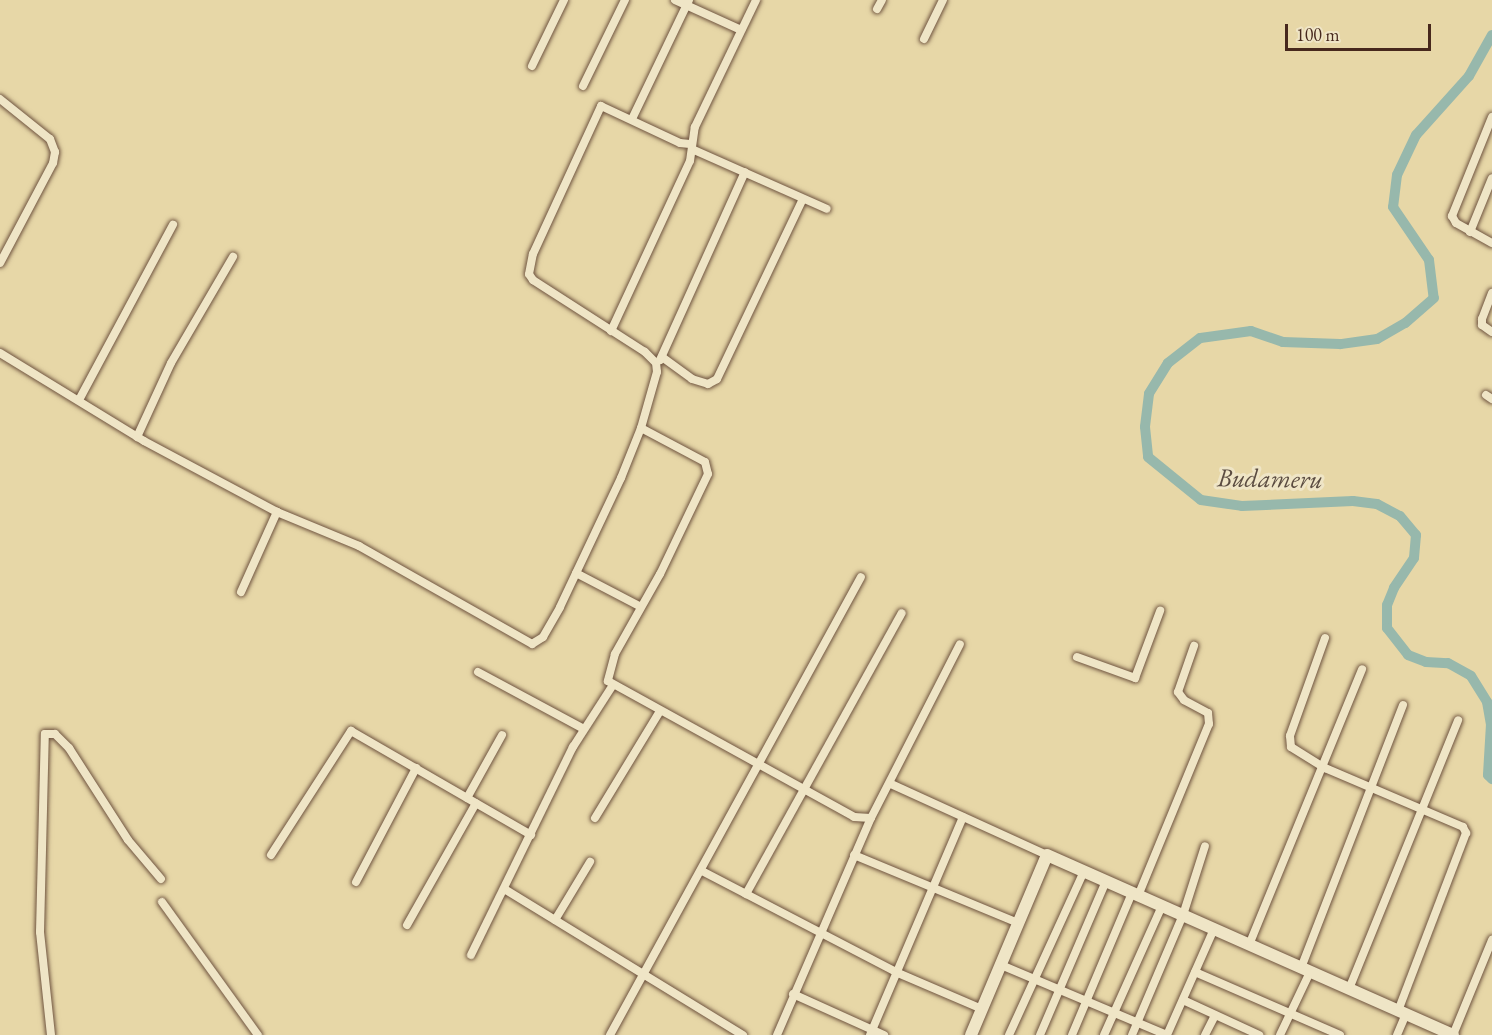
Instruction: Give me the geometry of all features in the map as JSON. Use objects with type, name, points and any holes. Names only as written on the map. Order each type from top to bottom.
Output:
[{"type":"street","points":[[532,66],[564,0]]},
{"type":"street","points":[[583,86],[625,0]]},
{"type":"street","points":[[675,0],[687,3],[741,30]]},
{"type":"street","points":[[612,331],[756,0]]},
{"type":"street","points":[[877,9],[882,0]]},
{"type":"street","points":[[924,39],[943,0]]},
{"type":"street","points":[[632,119],[687,3]]},
{"type":"street","points":[[0,99],[50,139],[55,152],[53,163],[0,263]]},
{"type":"street","points":[[803,199],[713,382],[692,380],[533,280],[530,268],[596,110],[601,106],[611,108],[669,138],[827,209]]},
{"type":"street","points":[[1492,117],[1452,216],[1456,223],[1492,243]]},
{"type":"street","points":[[0,353],[137,437],[277,512],[359,546],[532,644],[551,625],[576,573],[641,428],[659,360],[745,172]]},
{"type":"street","points":[[1470,232],[1492,178]]},
{"type":"street","points":[[79,400],[173,225]]},
{"type":"street","points":[[137,437],[171,363],[233,257]]},
{"type":"street","points":[[1492,293],[1482,319],[1485,328],[1492,332]]},
{"type":"street","points":[[641,428],[705,462],[708,469],[660,574],[609,667],[608,681],[660,711],[808,788],[854,817],[871,818]]},
{"type":"street","points":[[242,592],[277,512]]},
{"type":"street","points":[[576,573],[641,607]]},
{"type":"street","points":[[610,1035],[646,977],[861,577]]},
{"type":"street","points":[[1077,657],[1135,678],[1160,611]]},
{"type":"street","points":[[746,894],[808,788],[902,614]]},
{"type":"street","points":[[1325,638],[1290,741],[1297,752],[1324,768],[1462,827],[1466,833],[1396,1035]]},
{"type":"street","points":[[777,1035],[871,818],[891,784],[960,644]]},
{"type":"street","points":[[1072,1035],[1209,724],[1208,713],[1184,700],[1178,692],[1194,646]]},
{"type":"street","points":[[1249,945],[1324,768],[1362,669]]},
{"type":"street","points":[[478,672],[584,729]]},
{"type":"street","points":[[471,955],[506,890],[584,729],[613,685]]},
{"type":"street","points":[[1280,1035],[1403,705]]},
{"type":"street","points":[[595,818],[660,711]]},
{"type":"street","points":[[1349,989],[1458,720]]},
{"type":"street","points":[[271,855],[351,731],[531,835]]},
{"type":"street","points":[[51,1035],[40,932],[45,734],[55,734],[69,748],[128,840],[161,879]]},
{"type":"street","points":[[467,798],[502,735]]},
{"type":"street","points":[[356,882],[416,768]]},
{"type":"street","points":[[891,784],[1453,1035],[1492,940]]},
{"type":"street","points":[[407,925],[476,804]]},
{"type":"street","points":[[872,1032],[963,818]]},
{"type":"street","points":[[1132,1035],[1183,915],[1204,846]]},
{"type":"street","points":[[854,855],[1018,923]]},
{"type":"street","points":[[971,1035],[1047,855]]},
{"type":"street","points":[[555,920],[590,862]]},
{"type":"street","points":[[702,871],[898,973],[982,1009]]},
{"type":"street","points":[[1009,1035],[1084,871]]},
{"type":"street","points":[[1040,1035],[1106,881]]},
{"type":"street","points":[[506,890],[743,1035]]},
{"type":"street","points":[[162,902],[258,1035]]},
{"type":"street","points":[[1104,1035],[1162,906]]},
{"type":"street","points":[[1001,965],[1167,1035],[1214,929]]},
{"type":"street","points":[[1195,972],[1340,1035]]},
{"type":"street","points":[[793,994],[872,1032],[884,1035]]},
{"type":"street","points":[[1183,1000],[1215,1014],[1245,1032],[1259,1035]]},
{"type":"street","points":[[1205,1035],[1215,1014]]},
{"type":"waterway","name":"Budameru","points":[[1492,35],[1469,76],[1416,135],[1397,175],[1393,207],[1429,260],[1434,298],[1405,323],[1377,339],[1340,344],[1283,342],[1251,331],[1200,338],[1168,363],[1149,394],[1145,427],[1148,457],[1201,500],[1242,506],[1353,501],[1377,504],[1400,516],[1416,535],[1414,558],[1394,588],[1387,605],[1387,628],[1408,655],[1426,662],[1448,663],[1471,676],[1487,702],[1491,724],[1488,775],[1492,779]]}]
